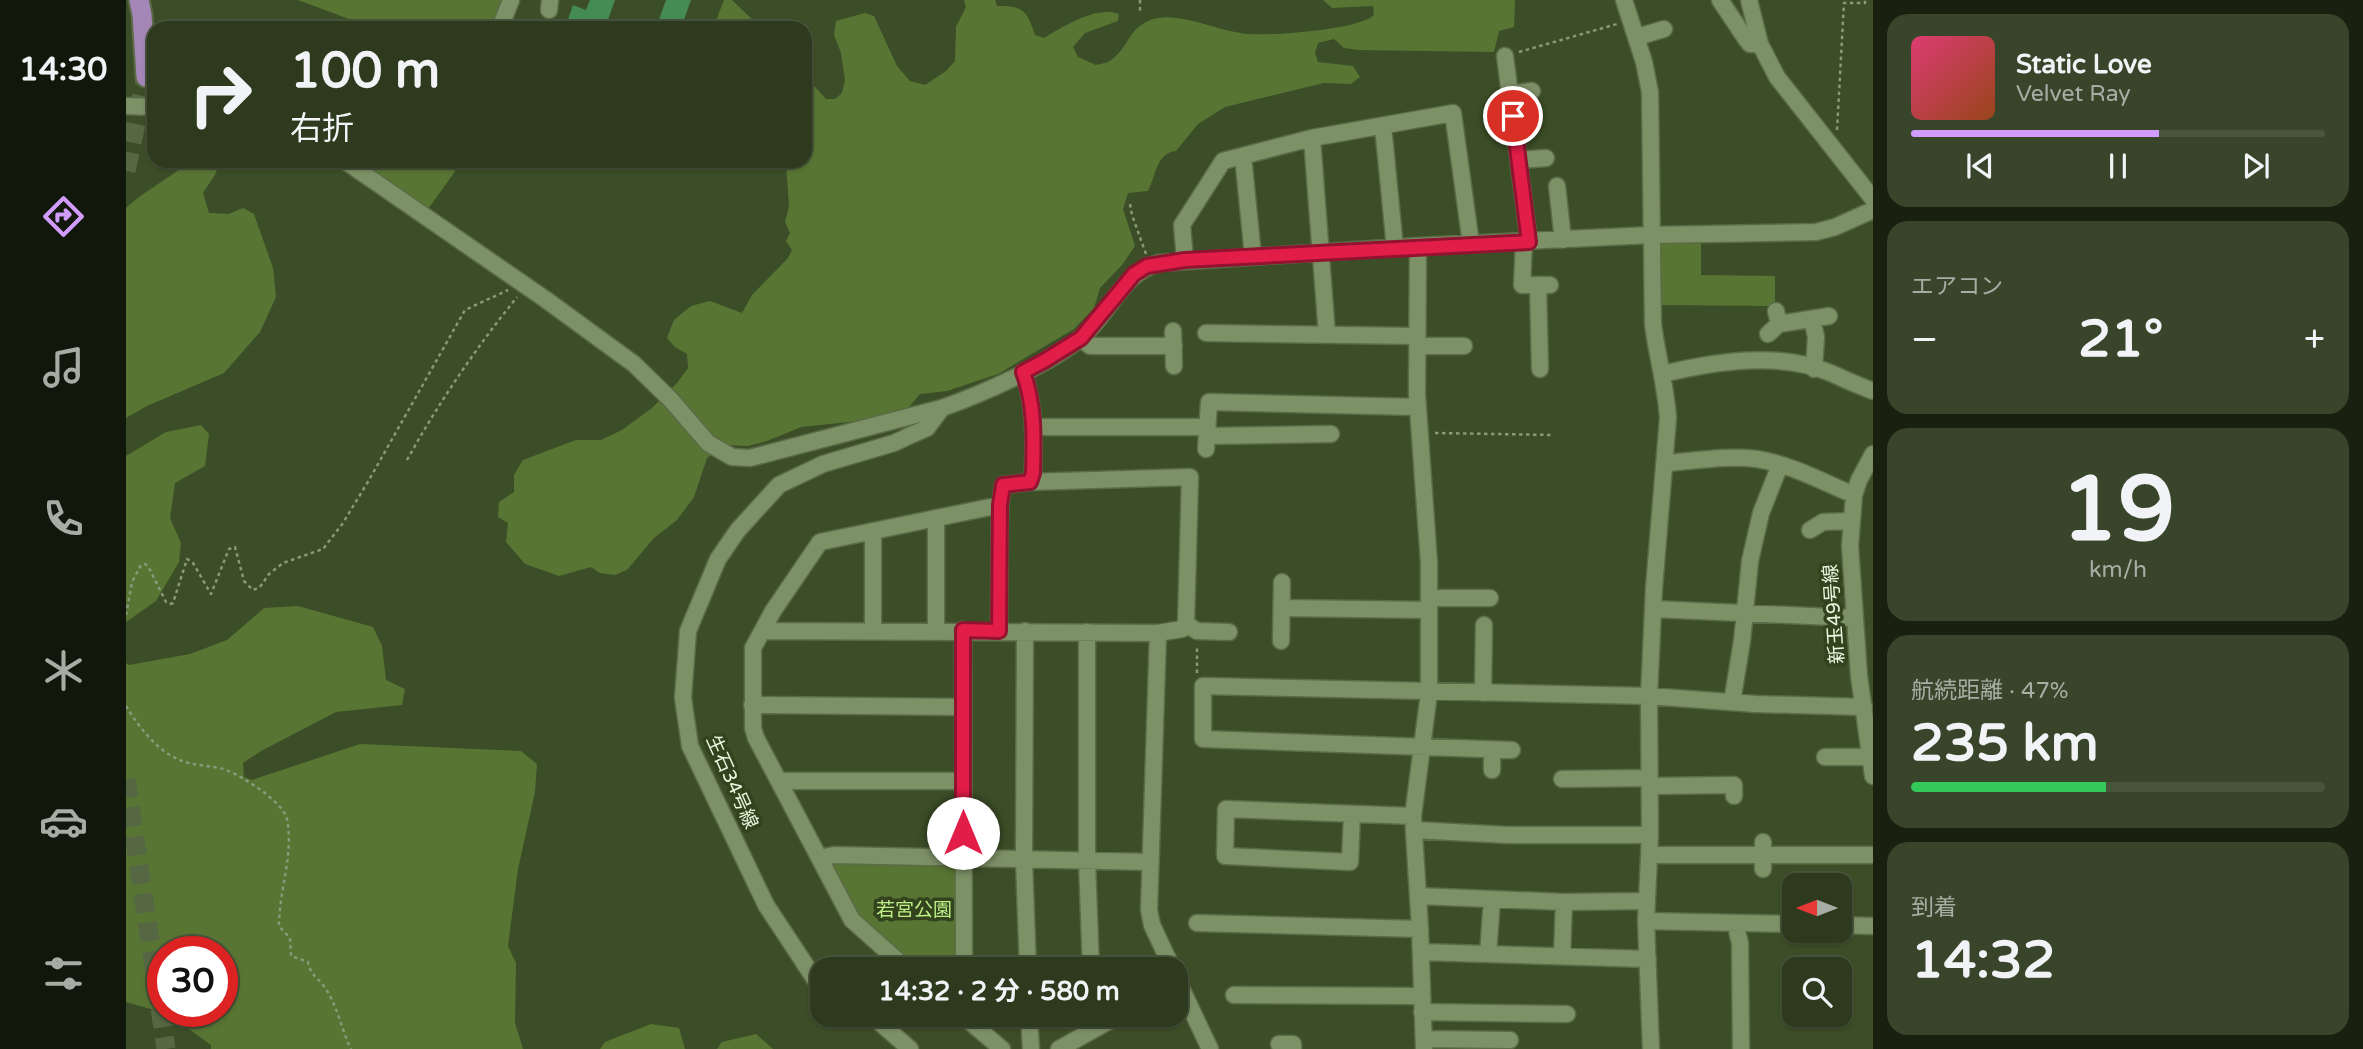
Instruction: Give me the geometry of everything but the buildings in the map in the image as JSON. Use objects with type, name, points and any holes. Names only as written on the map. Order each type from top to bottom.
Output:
[{"type":"main road","points":[[139,0],[146,77]]},
{"type":"street","points":[[503,21],[511,0]]},
{"type":"street","points":[[1624,0],[1637,37],[1650,92],[1653,324],[1668,418],[1649,696],[1650,835],[1646,921],[1651,1049]]},
{"type":"street","points":[[1720,0],[1750,44],[1760,44]]},
{"type":"street","points":[[1749,0],[1760,44],[1777,77],[1873,199]]},
{"type":"street","points":[[1637,37],[1664,29]]},
{"type":"street","points":[[1505,56],[1519,160],[1526,242],[1522,285],[1544,285],[1545,362]]},
{"type":"street","points":[[1510,94],[1532,91]]},
{"type":"street","points":[[126,106],[147,107]]},
{"type":"street","points":[[1185,260],[1182,225],[1223,161],[1312,138],[1453,113],[1471,244]]},
{"type":"street","points":[[1383,125],[1395,248]]},
{"type":"street","points":[[1312,138],[1327,335]]},
{"type":"street","points":[[1243,156],[1253,256]]},
{"type":"street","points":[[1519,160],[1546,159]]},
{"type":"street","points":[[355,168],[634,364],[671,400],[708,443],[732,457],[760,457],[970,398],[1044,361],[1081,338],[1134,274],[1147,266],[1185,260],[1418,246],[1652,235],[1815,232],[1835,227],[1873,210]]},
{"type":"street","points":[[1557,186],[1563,240]]},
{"type":"street","points":[[1418,246],[1418,407],[1429,563],[1429,693],[1413,823],[1424,1044],[1510,1039]]},
{"type":"street","points":[[1774,323],[1829,316]]},
{"type":"street","points":[[1812,319],[1815,337],[1814,369]]},
{"type":"street","points":[[1206,333],[1327,335],[1464,346]]},
{"type":"street","points":[[1081,338],[1090,346],[1173,339],[1174,366]]},
{"type":"street","points":[[1663,374],[1684,368],[1759,360],[1814,369],[1873,391]]},
{"type":"street","points":[[1023,372],[1030,391],[1033,428],[1033,473],[1030,482]]},
{"type":"street","points":[[1207,437],[1209,402],[1418,407]]},
{"type":"street","name":"生石34号線","points":[[810,972],[766,905],[690,746],[683,698],[688,631],[718,559],[738,530],[779,485],[823,464],[911,436],[927,428],[942,408]]},
{"type":"street","points":[[1033,428],[1207,437],[1331,433]]},
{"type":"street","name":"新玉49号線","points":[[1873,454],[1854,495],[1850,546],[1854,618],[1868,714],[1873,776]]},
{"type":"street","points":[[1665,463],[1758,459],[1780,464],[1854,495]]},
{"type":"street","points":[[1732,702],[1755,534],[1780,464]]},
{"type":"street","points":[[999,631],[1000,505],[1003,485],[1190,477],[1192,628]]},
{"type":"street","points":[[893,957],[857,926],[756,738],[752,705],[753,648],[820,542],[1000,505]]},
{"type":"street","points":[[936,518],[936,631]]},
{"type":"street","points":[[1810,530],[1823,522],[1852,521]]},
{"type":"street","points":[[873,531],[873,631]]},
{"type":"street","points":[[1281,640],[1282,582]]},
{"type":"street","points":[[1282,608],[1429,604],[1490,598]]},
{"type":"street","points":[[1653,609],[1854,618]]},
{"type":"street","points":[[1483,693],[1484,625]]},
{"type":"street","points":[[762,631],[1157,633],[1192,628],[1229,632]]},
{"type":"street","points":[[963,630],[964,957]]},
{"type":"street","points":[[1025,631],[1024,860],[1028,957]]},
{"type":"street","points":[[1087,632],[1087,861],[1091,957]]},
{"type":"street","points":[[1157,633],[1150,917],[1167,957]]},
{"type":"street","points":[[1512,750],[1203,739],[1203,686],[1649,696],[1868,714]]},
{"type":"street","points":[[752,705],[963,707]]},
{"type":"street","points":[[1492,750],[1492,770]]},
{"type":"street","points":[[1825,757],[1871,757]]},
{"type":"street","points":[[1562,779],[1734,785],[1734,796]]},
{"type":"street","points":[[779,782],[963,781]]},
{"type":"street","points":[[1352,814],[1350,862],[1225,856],[1226,809],[1352,814],[1508,835],[1650,835]]},
{"type":"street","points":[[820,858],[834,855],[1150,862]]},
{"type":"street","points":[[1649,855],[1873,855]]},
{"type":"street","points":[[1418,896],[1564,902],[1647,901]]},
{"type":"street","points":[[1488,954],[1492,899]]},
{"type":"street","points":[[1562,956],[1564,902]]},
{"type":"street","points":[[1646,921],[1782,924]]},
{"type":"street","points":[[1197,923],[1420,929]]},
{"type":"street","points":[[1735,923],[1740,943],[1735,1011],[1741,1049]]},
{"type":"street","points":[[1852,925],[1873,926]]},
{"type":"street","points":[[1421,952],[1648,959]]},
{"type":"street","points":[[1234,995],[1567,1014]]},
{"type":"street","points":[[1188,1003],[1210,1049]]},
{"type":"street","points":[[885,1027],[910,1049]]},
{"type":"street","points":[[977,1027],[1002,1049]]},
{"type":"street","points":[[1030,1027],[1031,1049]]},
{"type":"street","points":[[1059,1049],[1087,1027]]},
{"type":"path","points":[[1140,0],[1140,13]]},
{"type":"path","points":[[1836,151],[1844,3],[1866,3],[1866,0]]},
{"type":"path","points":[[1505,56],[1631,20]]},
{"type":"path","points":[[1130,204],[1144,244],[1147,266]]},
{"type":"path","points":[[407,460],[465,366],[524,285]]},
{"type":"path","points":[[126,615],[132,582],[141,565],[148,566],[166,602],[170,604],[173,603],[187,559],[193,563],[211,594],[232,547],[235,547],[244,581],[253,590],[260,587],[282,563],[323,549],[343,523],[369,480],[465,310],[524,285]]},
{"type":"path","points":[[1420,433],[1554,436]]},
{"type":"path","points":[[1192,628],[1196,684],[1203,686]]},
{"type":"path","points":[[126,706],[164,751],[195,766],[220,768],[236,775],[266,794],[287,815],[289,832],[279,926],[290,938],[291,956],[308,962],[309,971],[330,996],[351,1049]]},
{"type":"green space","points":[[298,0],[502,0],[496,21],[354,21]]},
{"type":"green space","points":[[724,0],[732,0],[754,21],[716,21]]},
{"type":"green space","points":[[964,0],[995,0],[997,6],[1013,7],[1023,11],[1035,35],[1044,38],[1090,15],[1101,12],[1119,14],[1118,21],[1085,33],[1073,47],[1078,57],[1096,65],[1110,61],[1135,30],[1158,18],[1179,18],[1248,34],[1275,34],[1351,25],[1374,15],[1373,6],[1332,8],[1323,0],[1515,0],[1514,27],[1499,31],[1494,52],[1359,50],[1344,48],[1334,39],[1318,43],[1315,53],[1318,62],[1353,66],[1360,77],[1351,84],[1324,83],[1225,107],[1198,124],[1176,151],[1164,156],[1160,161],[1148,191],[1128,193],[1123,209],[1135,246],[1122,265],[1100,288],[1094,308],[1074,329],[998,374],[947,391],[920,394],[909,407],[878,419],[801,427],[748,446],[725,445],[707,458],[694,497],[677,520],[654,538],[627,570],[615,575],[600,573],[591,567],[559,576],[525,564],[506,542],[508,523],[498,517],[499,502],[514,492],[514,475],[523,460],[576,440],[601,440],[622,430],[652,408],[688,368],[687,354],[667,338],[674,320],[691,306],[710,301],[742,313],[752,295],[788,258],[792,250],[786,241],[790,233],[785,222],[789,206],[786,168],[812,168],[812,84],[826,99],[835,99],[842,93],[845,80],[841,53],[834,35],[836,21],[865,13],[874,16],[897,66],[910,81],[925,85],[946,71],[955,61],[956,27],[966,7]]},
{"type":"green space","points":[[180,168],[217,168],[203,193],[209,213],[229,214],[243,208],[254,214],[273,268],[276,297],[260,332],[224,373],[147,406],[126,418],[126,208]]},
{"type":"green space","points":[[366,168],[456,168],[428,209]]},
{"type":"green space","points":[[1701,240],[1701,275],[1775,276],[1775,306],[1659,305],[1659,242]]},
{"type":"green space","points":[[201,425],[209,434],[205,466],[175,483],[170,518],[181,543],[179,562],[156,601],[126,622],[126,456],[166,432]]},
{"type":"green space","points":[[298,606],[373,627],[382,646],[386,680],[405,689],[402,705],[336,712],[261,751],[243,763],[244,777],[252,780],[360,744],[521,751],[537,764],[535,792],[518,869],[508,946],[516,963],[515,1023],[523,1049],[211,1049],[211,1045],[186,1027],[238,1027],[238,936],[147,936],[147,1008],[126,1002],[126,663],[129,665],[190,654],[227,640],[264,608]]},
{"type":"green space","name":"若宮公園","points":[[838,860],[960,863],[961,957],[900,957],[858,920],[831,868]]},
{"type":"green space","points":[[651,1024],[679,1028],[685,1049],[600,1049],[605,1042]]},
{"type":"green space","points":[[756,1034],[773,1049],[717,1049],[722,1042]]},
{"type":"tunnel","points":[[126,171],[146,77]]},
{"type":"tunnel","points":[[126,779],[166,1049]]},
{"type":"route","points":[[963,833],[963,630],[999,631],[1000,505],[1003,485],[1030,482],[1033,473],[1032,410],[1030,391],[1023,372],[1081,338],[1134,274],[1147,266],[1185,260],[1529,242],[1513,116]]}]
